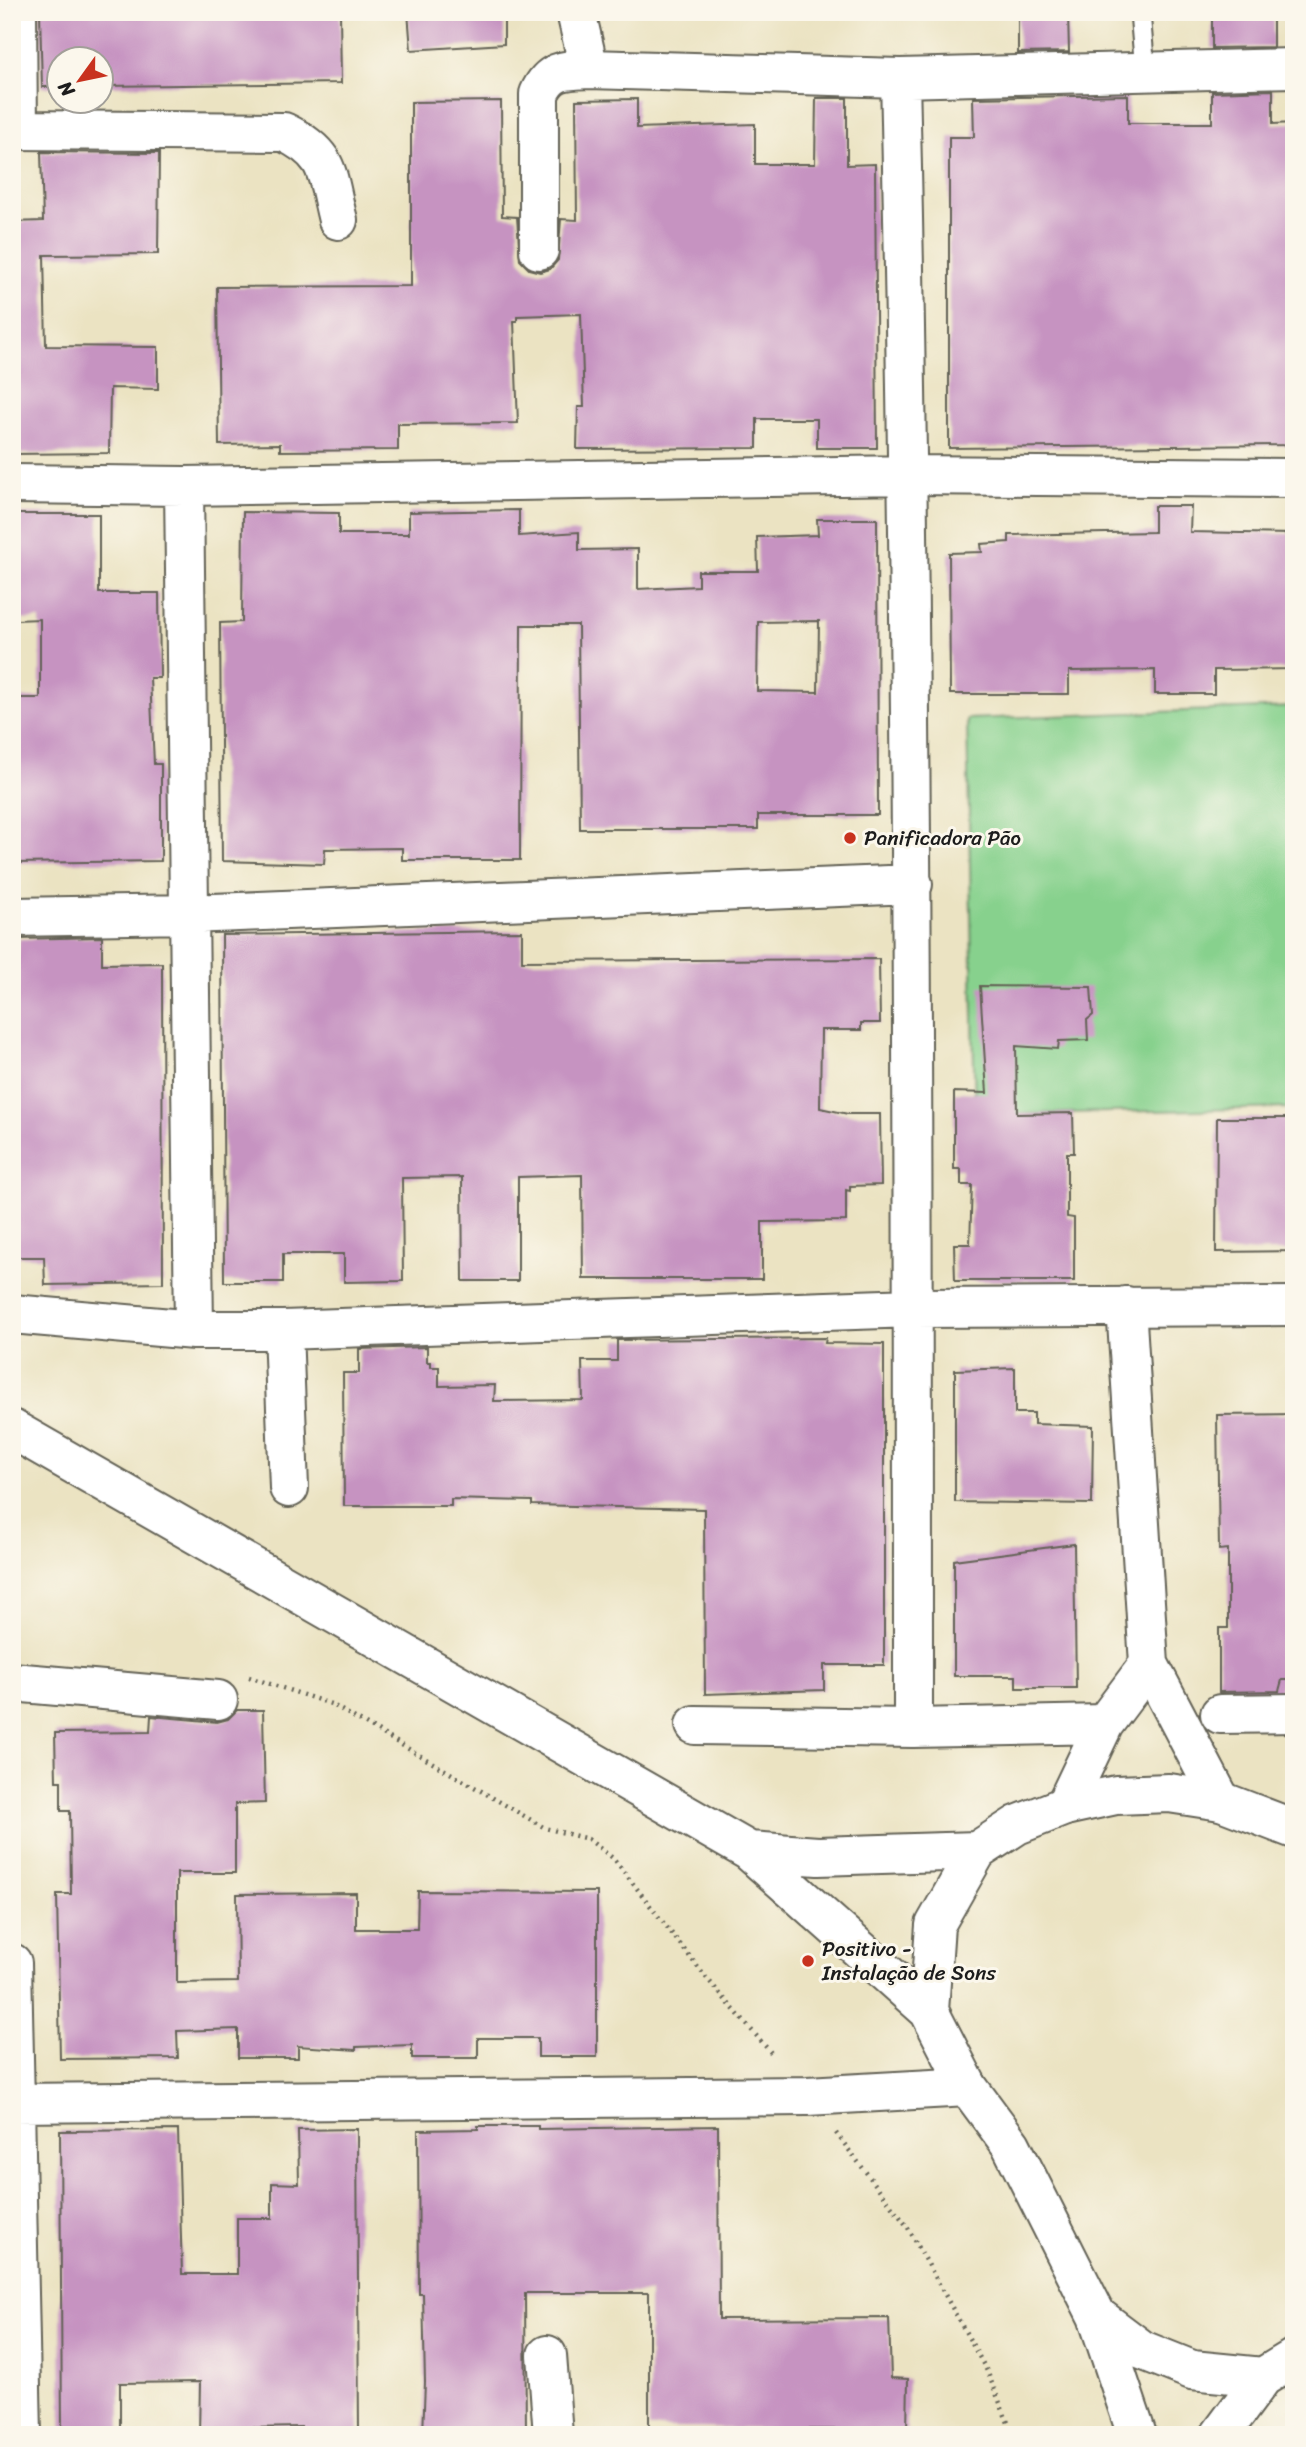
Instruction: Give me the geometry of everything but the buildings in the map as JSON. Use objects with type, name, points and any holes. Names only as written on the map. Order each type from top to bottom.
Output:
[{"type":"street","points":[[17,12],[15,130],[284,132],[310,145],[324,164],[338,220]]},
{"type":"street","points":[[576,12],[589,69]]},
{"type":"street","points":[[540,250],[539,94],[545,80],[559,70],[900,78],[1294,68]]},
{"type":"street","points":[[900,78],[909,475],[914,884],[913,1728]]},
{"type":"street","points":[[12,484],[184,486],[909,475],[1294,478]]},
{"type":"street","points":[[184,486],[194,1330]]},
{"type":"street","points":[[12,917],[189,914],[914,884]]},
{"type":"street","points":[[1126,1306],[1149,1664],[1221,1801]]},
{"type":"street","points":[[12,1314],[194,1330],[283,1330],[913,1308],[1294,1306]]},
{"type":"street","points":[[283,1330],[289,1489]]},
{"type":"street","points":[[12,1429],[749,1851],[929,2011],[968,2088],[1011,2145],[1097,2316],[1137,2435]]},
{"type":"street","points":[[1065,1806],[1104,1724],[1149,1664]]},
{"type":"street","points":[[12,1682],[229,1687]]},
{"type":"street","points":[[1220,1714],[1294,1713]]},
{"type":"street","points":[[695,1725],[913,1728],[1104,1724]]},
{"type":"street","points":[[929,2011],[935,1925],[977,1851],[1017,1825],[1065,1806],[1116,1796],[1169,1793],[1221,1801],[1294,1829]]},
{"type":"street","points":[[749,1851],[818,1856],[890,1856],[977,1851]]},
{"type":"street","points":[[12,1963],[22,2435]]},
{"type":"street","points":[[15,2103],[807,2096],[968,2088]]},
{"type":"street","points":[[1097,2316],[1142,2350],[1192,2370],[1278,2368]]},
{"type":"street","points":[[547,2355],[552,2435]]},
{"type":"street","points":[[1220,2435],[1278,2368]]},
{"type":"lane","points":[[1140,12],[1145,71]]},
{"type":"path","points":[[229,1687],[331,1704],[544,1828],[588,1839],[614,1859],[704,1975],[807,2096],[907,2226],[988,2371],[1013,2435]]},
{"type":"green space","points":[[1294,707],[1294,1108],[975,1115],[967,719]]},
{"type":"place","name":"Panificadora Pão","points":[[850,838]]},
{"type":"place","name":"Positivo - Instalação de Sons","points":[[808,1961]]}]
